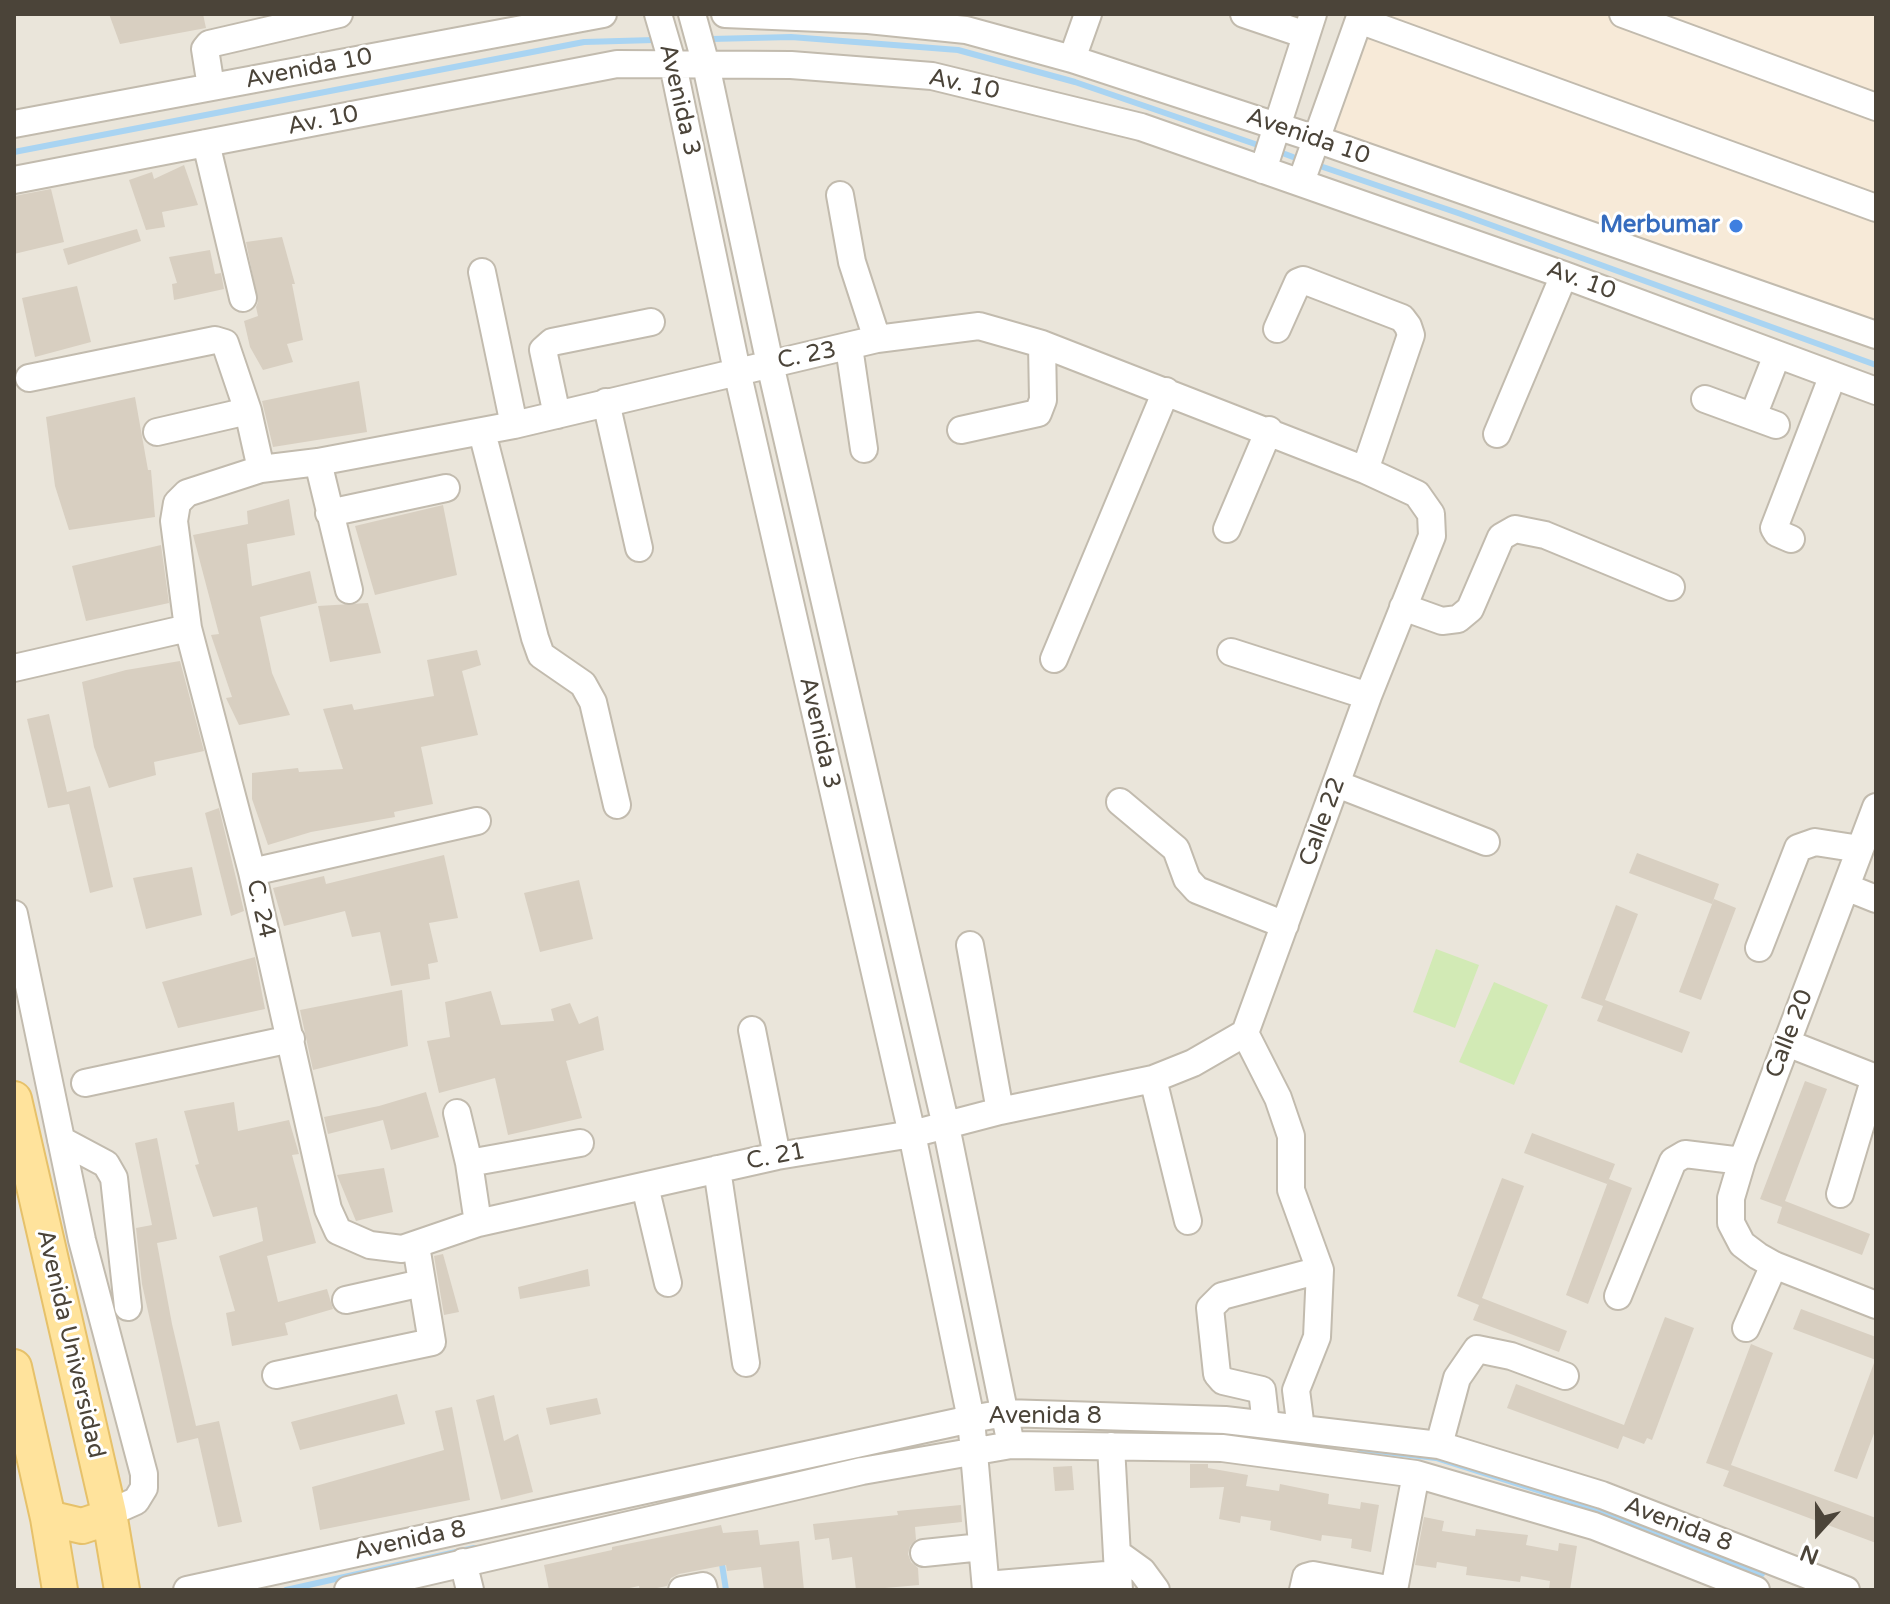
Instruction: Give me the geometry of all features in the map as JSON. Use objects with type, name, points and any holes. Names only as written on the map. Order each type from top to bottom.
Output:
[{"type":"main road","name":"Avenida Universidad","points":[[14,1099],[109,1513],[122,1590]]},
{"type":"main road","points":[[14,1367],[48,1518],[60,1590]]},
{"type":"main road","points":[[48,1518],[82,1526],[109,1513]]},
{"type":"street","points":[[211,87],[205,49],[209,44],[339,14]]},
{"type":"street","name":"Avenida 10","points":[[14,124],[603,14]]},
{"type":"street","name":"Avenida 3","points":[[658,14],[673,65],[737,371],[912,1134],[971,1419],[986,1588]]},
{"type":"street","name":"Avenida 3","points":[[692,14],[946,1126],[1011,1445]]},
{"type":"street","name":"Avenida 10","points":[[725,14],[868,20],[966,30],[1072,59],[1316,139],[1876,335]]},
{"type":"street","points":[[1072,59],[1088,14]]},
{"type":"street","points":[[1244,14],[1310,24],[1263,170]]},
{"type":"street","points":[[1623,14],[1876,107]]},
{"type":"street","points":[[1301,182],[1360,17],[1876,208]]},
{"type":"street","name":"Av. 10","points":[[14,180],[617,64],[791,65],[932,76],[1141,127],[1564,275],[1876,391]]},
{"type":"street","points":[[206,143],[243,298]]},
{"type":"street","points":[[840,195],[852,262],[877,339]]},
{"type":"street","points":[[482,272],[514,425]]},
{"type":"street","points":[[1497,434],[1564,275]]},
{"type":"street","points":[[1277,329],[1298,282],[1303,280],[1402,318],[1408,326],[1411,335],[1365,470]]},
{"type":"street","points":[[557,415],[543,350],[552,342],[651,322]]},
{"type":"street","name":"C. 23","points":[[174,521],[177,503],[187,493],[261,469],[318,462],[482,432],[877,339],[979,326],[1042,344],[1269,430],[1417,494],[1431,514]]},
{"type":"street","points":[[29,378],[215,340],[225,343],[248,411],[261,469]]},
{"type":"street","points":[[961,430],[1038,413],[1043,400],[1042,344]]},
{"type":"street","points":[[849,347],[864,449]]},
{"type":"street","points":[[1705,399],[1764,420],[1777,355]]},
{"type":"street","points":[[1791,539],[1777,533],[1774,528],[1833,375]]},
{"type":"street","points":[[1054,659],[1166,391]]},
{"type":"street","points":[[606,402],[639,548]]},
{"type":"street","points":[[157,432],[248,411]]},
{"type":"street","points":[[1227,529],[1269,430]]},
{"type":"street","points":[[482,432],[541,655],[583,684],[593,702],[617,805]]},
{"type":"street","points":[[318,462],[349,590]]},
{"type":"street","points":[[329,513],[446,488]]},
{"type":"street","name":"Calle 22","points":[[1245,1033],[1368,696],[1432,536],[1431,514]]},
{"type":"street","name":"C. 24","points":[[174,521],[188,628],[252,872],[328,1209],[338,1231],[370,1245],[409,1248]]},
{"type":"street","points":[[1403,607],[1442,621],[1458,619],[1470,609],[1501,537],[1515,529],[1545,535],[1671,587]]},
{"type":"street","points":[[14,668],[188,628]]},
{"type":"street","points":[[1231,652],[1368,696]]},
{"type":"street","points":[[1337,784],[1486,842]]},
{"type":"street","points":[[1120,802],[1176,849],[1187,879],[1197,890],[1285,925]]},
{"type":"street","name":"Calle 20","points":[[1766,1260],[1742,1244],[1731,1223],[1731,1198],[1742,1161],[1876,807]]},
{"type":"street","points":[[252,872],[477,821]]},
{"type":"street","points":[[1759,948],[1798,848],[1815,842],[1860,849]]},
{"type":"street","points":[[1846,887],[1876,899]]},
{"type":"street","points":[[14,914],[82,1240],[144,1474],[144,1488],[136,1501],[109,1513]]},
{"type":"street","points":[[970,945],[1000,1111]]},
{"type":"street","points":[[752,1030],[777,1156]]},
{"type":"street","points":[[1188,1221],[1153,1079],[1193,1063],[1245,1033],[1278,1098],[1291,1136],[1291,1190],[1320,1270],[1317,1337],[1296,1390],[1301,1429]]},
{"type":"street","points":[[85,1083],[291,1039]]},
{"type":"street","points":[[1787,1043],[1875,1077],[1840,1194]]},
{"type":"street","name":"C. 21","points":[[409,1248],[478,1223],[777,1156],[912,1134],[1000,1111],[1153,1079]]},
{"type":"street","points":[[457,1113],[469,1163],[478,1223]]},
{"type":"street","points":[[61,1140],[106,1164],[114,1178],[128,1307]]},
{"type":"street","points":[[469,1163],[580,1143]]},
{"type":"street","points":[[1618,1296],[1673,1161],[1685,1154],[1742,1161]]},
{"type":"street","points":[[717,1169],[746,1363]]},
{"type":"street","points":[[645,1186],[668,1283]]},
{"type":"street","points":[[276,1375],[432,1342],[422,1283],[409,1248]]},
{"type":"street","points":[[1746,1328],[1766,1260],[1876,1305]]},
{"type":"street","points":[[1266,1425],[1262,1390],[1223,1381],[1217,1374],[1210,1308],[1222,1296],[1320,1270]]},
{"type":"street","points":[[346,1300],[422,1283]]},
{"type":"street","points":[[1439,1445],[1457,1378],[1477,1349],[1511,1356],[1565,1376]]},
{"type":"street","points":[[1264,1396],[1297,1397]]},
{"type":"street","name":"Avenida 8","points":[[187,1590],[1005,1413],[1225,1420],[1439,1445],[1602,1495],[1846,1590]]},
{"type":"street","name":"Avenida 8","points":[[348,1590],[862,1471],[1011,1445],[1222,1448],[1416,1474],[1594,1526],[1756,1590]]},
{"type":"street","points":[[1111,1446],[1118,1572]]},
{"type":"street","points":[[1303,1590],[1306,1577],[1313,1575],[1393,1590],[1416,1474]]},
{"type":"street","points":[[924,1553],[982,1547]]},
{"type":"street","points":[[463,1562],[470,1590]]},
{"type":"street","points":[[986,1588],[1142,1571],[1156,1590]]},
{"type":"street","points":[[682,1590],[703,1586],[704,1590]]},
{"type":"shaded area","points":[[14,14],[1876,14],[1876,1590],[14,1590]]},
{"type":"shaded area","name":"Merbumar","points":[[1369,14],[1876,14],[1876,321],[1327,131]]},
{"type":"green space","points":[[1436,949],[1479,965],[1455,1028],[1413,1012]]},
{"type":"green space","points":[[1494,982],[1548,1005],[1514,1085],[1459,1062]]},
{"type":"building","points":[[109,14],[203,14],[206,28],[120,44]]},
{"type":"building","points":[[184,165],[198,205],[162,212],[165,227],[146,230],[129,180],[152,172],[154,179]]},
{"type":"building","points":[[51,189],[64,242],[14,254],[14,196]]},
{"type":"building","points":[[137,229],[141,241],[68,265],[63,249]]},
{"type":"building","points":[[282,237],[295,284],[292,284],[303,340],[287,344],[293,362],[263,370],[250,347],[244,321],[258,316],[246,242]]},
{"type":"building","points":[[210,250],[215,274],[221,273],[224,289],[174,300],[172,284],[177,283],[169,257]]},
{"type":"building","points":[[77,286],[91,342],[35,357],[22,298]]},
{"type":"building","points":[[359,381],[367,432],[273,447],[262,401]]},
{"type":"building","points":[[135,397],[148,470],[151,470],[155,517],[69,530],[55,486],[46,417]]},
{"type":"building","points":[[289,499],[295,535],[247,544],[252,586],[310,571],[317,603],[260,617],[272,673],[290,715],[239,725],[226,698],[232,697],[211,635],[219,634],[193,535],[248,524],[247,511]]},
{"type":"building","points":[[443,505],[457,575],[375,595],[355,526]]},
{"type":"building","points":[[161,545],[169,603],[86,621],[72,566]]},
{"type":"building","points":[[368,603],[381,653],[330,662],[318,606]]},
{"type":"building","points":[[477,650],[481,665],[462,671],[478,735],[421,747],[433,804],[394,812],[395,817],[311,832],[268,845],[252,799],[252,773],[298,768],[299,772],[343,769],[323,709],[352,704],[354,710],[434,696],[427,660]]},
{"type":"building","points":[[180,661],[204,751],[154,762],[156,775],[109,788],[94,747],[82,682],[126,670]]},
{"type":"building","points":[[49,714],[67,792],[90,786],[113,887],[90,893],[69,804],[48,808],[27,719]]},
{"type":"building","points":[[219,808],[244,911],[231,916],[205,813]]},
{"type":"building","points":[[1637,853],[1719,884],[1712,904],[1629,873]]},
{"type":"building","points":[[444,855],[458,918],[429,923],[438,962],[428,964],[430,979],[391,986],[380,932],[352,937],[345,911],[284,926],[273,888],[324,876],[326,884]]},
{"type":"building","points":[[192,867],[202,915],[146,929],[133,878]]},
{"type":"building","points":[[579,880],[593,939],[540,952],[524,893]]},
{"type":"building","points":[[1714,899],[1736,908],[1701,1000],[1679,992]]},
{"type":"building","points":[[1616,905],[1638,914],[1605,1000],[1690,1032],[1682,1053],[1597,1021],[1603,1006],[1581,998]]},
{"type":"building","points":[[255,957],[265,1009],[178,1028],[162,982]]},
{"type":"building","points":[[402,990],[408,1046],[313,1070],[300,1010]]},
{"type":"building","points":[[491,991],[501,1025],[554,1021],[551,1009],[570,1003],[579,1024],[598,1016],[604,1050],[566,1061],[582,1118],[508,1135],[495,1078],[439,1093],[427,1041],[450,1037],[445,1002]]},
{"type":"building","points":[[1805,1081],[1827,1089],[1785,1201],[1870,1234],[1862,1255],[1777,1223],[1782,1207],[1760,1199]]},
{"type":"building","points":[[426,1092],[439,1137],[391,1150],[383,1120],[328,1134],[324,1117],[379,1106]]},
{"type":"building","points":[[234,1102],[238,1131],[289,1120],[299,1154],[292,1155],[316,1243],[267,1256],[278,1302],[327,1289],[333,1309],[285,1323],[288,1335],[232,1346],[226,1313],[235,1311],[219,1256],[263,1241],[257,1207],[213,1217],[195,1165],[199,1164],[184,1111]]},
{"type":"building","points":[[1532,1133],[1615,1164],[1607,1184],[1524,1153]]},
{"type":"building","points":[[157,1138],[177,1239],[157,1243],[172,1324],[196,1426],[219,1421],[242,1522],[218,1527],[198,1438],[177,1443],[142,1284],[136,1228],[152,1225],[135,1143]]},
{"type":"building","points":[[384,1168],[393,1212],[356,1221],[337,1175]]},
{"type":"building","points":[[1502,1178],[1524,1186],[1482,1298],[1567,1331],[1559,1352],[1473,1320],[1479,1305],[1457,1296]]},
{"type":"building","points":[[1609,1179],[1632,1188],[1588,1304],[1566,1295]]},
{"type":"building","points":[[443,1254],[459,1312],[444,1315],[434,1256]]},
{"type":"building","points":[[588,1269],[590,1286],[520,1299],[518,1287]]},
{"type":"building","points":[[1801,1309],[1876,1337],[1876,1360],[1793,1329]]},
{"type":"building","points":[[1665,1317],[1694,1328],[1652,1440],[1647,1438],[1644,1444],[1623,1436],[1618,1449],[1507,1408],[1516,1384],[1624,1425]]},
{"type":"building","points":[[1751,1344],[1773,1353],[1731,1465],[1876,1518],[1876,1543],[1723,1486],[1729,1471],[1706,1463]]},
{"type":"building","points":[[1874,1363],[1876,1428],[1857,1479],[1834,1471]]},
{"type":"building","points":[[397,1394],[405,1424],[300,1450],[291,1422]]},
{"type":"building","points":[[494,1395],[504,1441],[518,1434],[533,1492],[501,1500],[476,1400]]},
{"type":"building","points":[[597,1398],[601,1414],[550,1425],[546,1408]]},
{"type":"building","points":[[452,1407],[470,1500],[320,1530],[312,1487],[444,1450],[435,1411]]},
{"type":"building","points":[[1190,1464],[1208,1464],[1208,1468],[1248,1475],[1246,1486],[1279,1491],[1280,1484],[1329,1494],[1328,1504],[1360,1509],[1361,1502],[1379,1505],[1371,1552],[1351,1548],[1352,1539],[1322,1535],[1321,1541],[1270,1530],[1271,1521],[1241,1516],[1240,1523],[1219,1519],[1224,1487],[1190,1488]]},
{"type":"building","points":[[1072,1466],[1074,1490],[1055,1491],[1053,1467]]},
{"type":"building","points":[[961,1505],[962,1522],[915,1527],[916,1540],[908,1554],[918,1568],[919,1585],[856,1590],[852,1557],[832,1560],[829,1538],[815,1540],[813,1524]]},
{"type":"building","points":[[1424,1517],[1444,1521],[1442,1531],[1475,1536],[1476,1529],[1528,1535],[1526,1545],[1558,1551],[1559,1543],[1577,1546],[1570,1590],[1549,1590],[1550,1581],[1521,1576],[1520,1582],[1466,1575],[1467,1567],[1437,1562],[1436,1568],[1415,1565]]},
{"type":"building","points":[[721,1525],[723,1533],[758,1530],[760,1545],[799,1541],[804,1590],[764,1590],[761,1567],[727,1571],[726,1565],[679,1574],[671,1578],[667,1586],[647,1590],[640,1590],[639,1586],[620,1590],[549,1590],[544,1565],[612,1550],[612,1547]]},
{"type":"waterway","points":[[711,39],[791,37],[958,50],[1075,82],[1255,144]]},
{"type":"waterway","points":[[14,152],[584,42],[654,40]]},
{"type":"waterway","points":[[1285,154],[1293,157]]},
{"type":"waterway","points":[[1323,167],[1876,365]]},
{"type":"waterway","points":[[1360,1449],[1436,1458],[1597,1509],[1762,1574]]},
{"type":"waterway","points":[[719,1492],[765,1477]]},
{"type":"waterway","points":[[286,1590],[474,1548]]},
{"type":"waterway","points":[[721,1558],[726,1590]]},
{"type":"place","name":"Merbumar","points":[[1736,226]]}]
